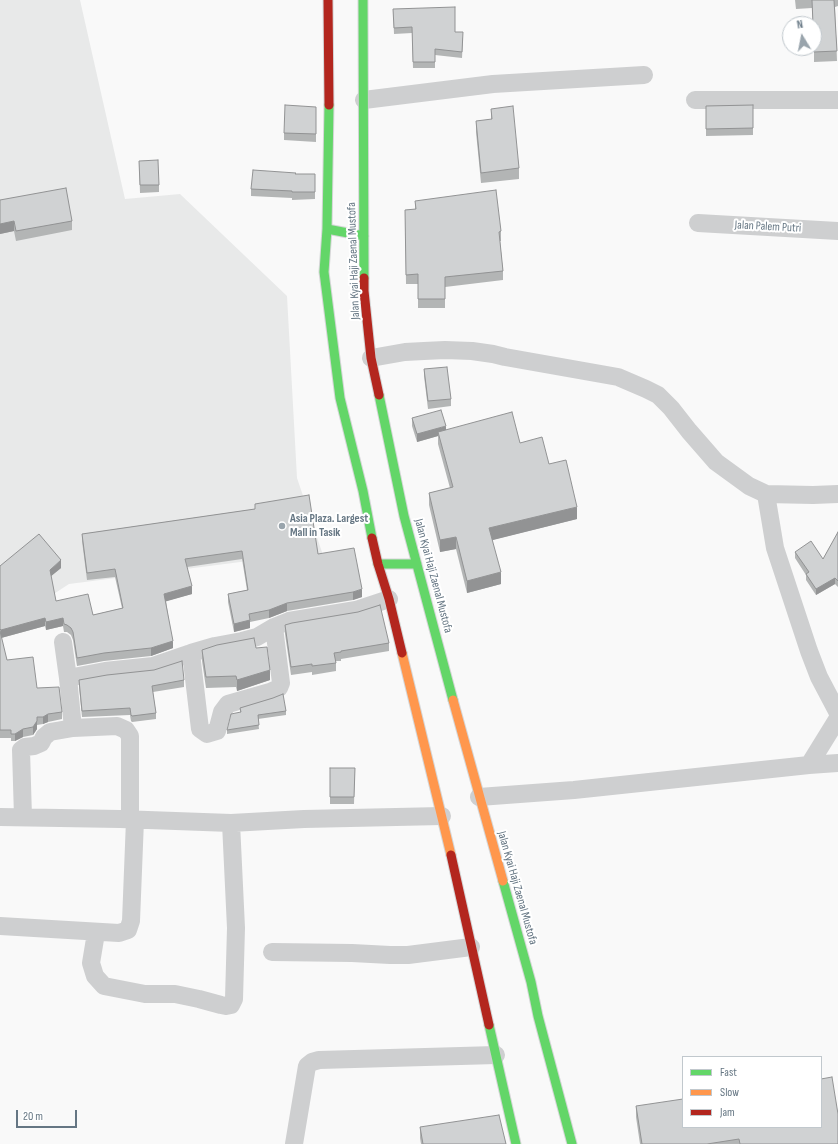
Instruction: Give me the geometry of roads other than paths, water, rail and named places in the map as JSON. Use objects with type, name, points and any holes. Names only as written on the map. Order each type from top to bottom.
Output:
[{"type":"main road","name":"Jalan Kyai Haji Zaenal Mustofa","points":[[328,0],[329,93],[324,272],[340,398],[363,491],[378,564],[389,599],[442,816],[516,1144]]},
{"type":"main road","name":"Jalan Kyai Haji Zaenal Mustofa","points":[[363,0],[364,291],[371,358],[404,516],[479,797],[531,982],[562,1112],[572,1144]]},
{"type":"main road","points":[[326,229],[364,236]]},
{"type":"main road","points":[[378,564],[417,564]]},
{"type":"street","points":[[364,100],[493,84],[644,75]]},
{"type":"street","points":[[695,100],[838,100]]},
{"type":"street","name":"Jalan Palem Putri","points":[[698,223],[838,231]]},
{"type":"street","points":[[371,358],[418,351],[472,351],[618,377],[646,388],[658,395],[671,408],[716,462],[749,486],[766,494],[838,494]]},
{"type":"street","points":[[766,494],[775,548],[808,651],[819,677],[838,713]]},
{"type":"street","points":[[68,678],[105,671],[153,666],[215,646],[257,637],[274,627],[289,621],[356,610],[389,599]]},
{"type":"street","points":[[191,653],[200,729],[207,734],[217,731],[222,712],[228,704],[279,688],[281,682],[274,627]]},
{"type":"street","points":[[63,642],[73,728]]},
{"type":"street","points":[[810,765],[838,718]]},
{"type":"street","points":[[0,926],[96,933],[120,933],[128,930],[131,921],[133,820],[130,736],[126,730],[117,726],[73,728],[50,732],[41,742],[34,746],[25,747],[21,750],[23,817]]},
{"type":"street","points":[[479,797],[574,790],[838,763]]},
{"type":"street","points":[[0,817],[231,823],[304,819],[442,816]]},
{"type":"street","points":[[96,933],[91,963],[95,976],[104,986],[138,994],[175,994],[226,1006],[231,1005],[234,999],[236,928],[231,823]]},
{"type":"street","points":[[272,952],[408,955],[471,947]]},
{"type":"street","points":[[294,1144],[307,1066],[312,1062],[319,1060],[496,1056]]},
{"type":"place","name":"Asia Plaza. Largest Mall in Tasik","points":[[282,526]]}]
